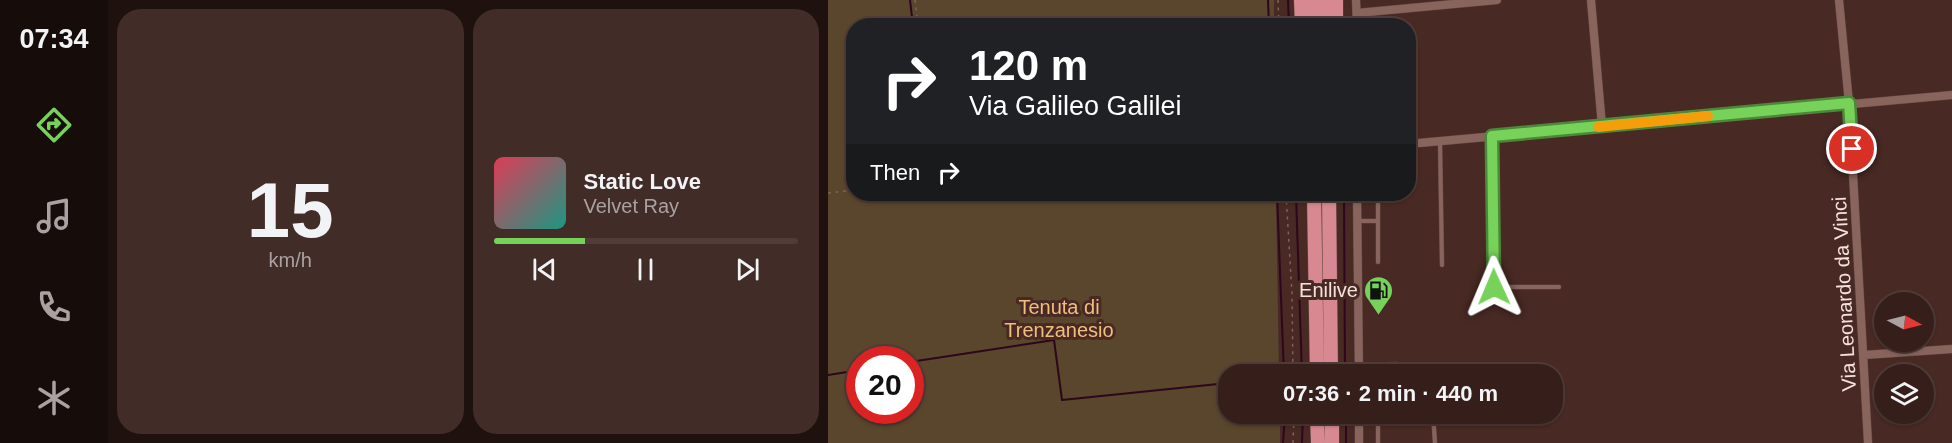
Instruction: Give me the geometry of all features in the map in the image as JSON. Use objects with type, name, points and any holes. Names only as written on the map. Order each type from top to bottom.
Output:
[{"type":"highway","points":[[1301,0],[1302,18]]},
{"type":"highway","points":[[1311,0],[1312,18]]},
{"type":"highway","points":[[1326,0],[1326,18]]},
{"type":"highway","points":[[1336,0],[1336,18]]},
{"type":"highway","points":[[1312,201],[1317,364]]},
{"type":"highway","points":[[1329,201],[1331,364]]},
{"type":"highway","points":[[1330,250],[1334,201]]},
{"type":"highway","points":[[1317,424],[1318,443]]},
{"type":"highway","points":[[1332,424],[1332,443]]},
{"type":"street","points":[[1356,0],[1357,18]]},
{"type":"street","points":[[1357,13],[1497,0]]},
{"type":"street","points":[[1591,0],[1602,126]]},
{"type":"street","name":"Via Leonardo da Vinci","points":[[1839,0],[1849,103],[1868,443]]},
{"type":"street","points":[[1416,143],[1952,95]]},
{"type":"street","points":[[1357,201],[1359,364]]},
{"type":"street","points":[[1864,355],[1952,349]]},
{"type":"street","points":[[1359,424],[1359,443]]},
{"type":"lane","points":[[1492,136],[1494,287],[1559,287]]},
{"type":"lane","points":[[1440,141],[1442,265]]},
{"type":"lane","points":[[1378,201],[1378,262]]},
{"type":"lane","points":[[1358,221],[1378,221]]},
{"type":"lane","points":[[1378,424],[1378,443]]},
{"type":"lane","points":[[1434,424],[1435,443]]},
{"type":"path","points":[[915,0],[917,18]]},
{"type":"path","points":[[1278,0],[1279,18]]},
{"type":"path","points":[[828,193],[846,191]]},
{"type":"path","points":[[1286,201],[1292,294],[1293,364]]},
{"type":"path","points":[[1293,443],[1294,424]]},
{"type":"green space","name":"Tenuta di Trenzanesio","points":[[828,0],[1274,0],[1274,18],[846,18],[846,201],[1276,201],[1279,364],[1218,364],[1218,424],[1280,424],[1280,443],[828,443]]},
{"type":"waterway","points":[[910,0],[912,18]]},
{"type":"waterway","points":[[1268,0],[1269,18]]},
{"type":"waterway","points":[[1288,0],[1289,18]]},
{"type":"waterway","points":[[1277,201],[1284,364]]},
{"type":"waterway","points":[[1296,201],[1302,364]]},
{"type":"waterway","points":[[1344,201],[1345,364]]},
{"type":"waterway","points":[[924,360],[1054,340],[1062,400],[1218,384]]},
{"type":"waterway","points":[[828,375],[846,372]]},
{"type":"waterway","points":[[1283,443],[1284,424]]},
{"type":"waterway","points":[[1302,443],[1303,424]]},
{"type":"waterway","points":[[1346,424],[1346,443]]},
{"type":"slow traffic","points":[[1598,127],[1708,116]]},
{"type":"place","name":"Enilive","points":[[1379,316]]},
{"type":"route","points":[[1494,287],[1492,136],[1849,103],[1852,149]]}]
